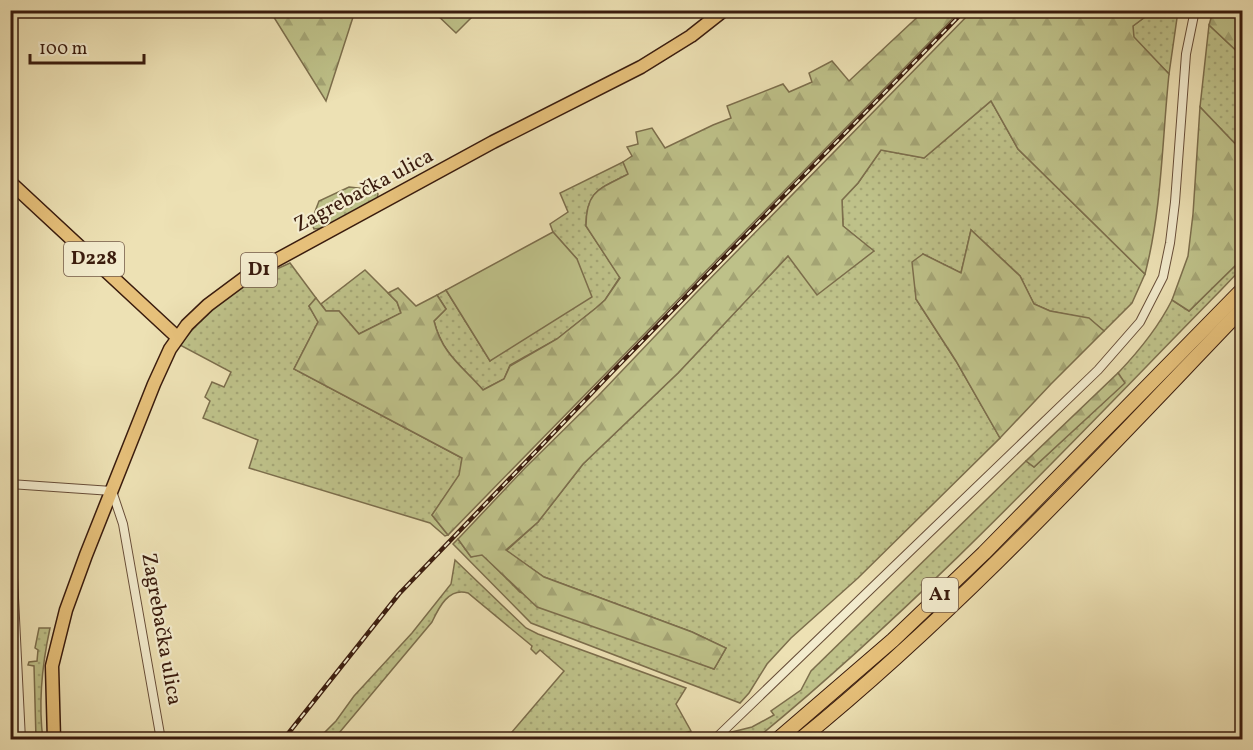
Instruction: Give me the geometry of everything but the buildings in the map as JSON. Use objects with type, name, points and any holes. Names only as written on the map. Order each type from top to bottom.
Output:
[{"type":"highway","name":"A1","points":[[777,740],[831,696],[910,625],[1242,290]]},
{"type":"highway","name":"A1","points":[[800,740],[899,655],[989,568],[1242,309]]},
{"type":"main road","name":"Zagrebačka ulica","points":[[54,740],[52,666],[66,610],[154,384],[177,337],[208,305],[247,276],[493,142],[641,67],[691,36],[724,10]]},
{"type":"main road","name":"D228","points":[[10,182],[177,337]]},
{"type":"street","points":[[714,740],[1098,370],[1140,322],[1163,277],[1170,243],[1181,135],[1186,54],[1195,10]]},
{"type":"street","points":[[10,483],[112,491]]},
{"type":"street","name":"Zagrebačka ulica","points":[[112,491],[123,524],[161,740]]},
{"type":"street","points":[[10,517],[21,740]]},
{"type":"green space","points":[[925,10],[960,11],[448,535],[432,515],[459,475],[462,458],[294,369],[318,322],[309,306],[316,298],[326,311],[339,311],[359,334],[401,313],[397,302],[388,293],[398,288],[416,306],[437,295],[446,309],[434,321],[442,342],[447,351],[483,390],[504,379],[510,366],[557,339],[596,308],[605,300],[620,278],[586,226],[587,214],[596,192],[628,174],[623,162],[632,156],[627,147],[638,144],[636,132],[652,128],[665,148],[731,118],[727,106],[783,84],[789,92],[812,82],[809,73],[832,61],[849,81]]},
{"type":"green space","points":[[270,11],[355,11],[326,101]]},
{"type":"green space","points":[[433,11],[478,11],[456,33]]},
{"type":"green space","points":[[972,11],[1153,11],[1133,26],[1134,37],[1169,74],[1155,225],[1145,274],[1018,149],[991,101],[924,158],[881,150],[858,183],[842,200],[843,226],[874,251],[817,295],[788,256],[678,373],[583,464],[538,522],[506,550],[544,577],[692,632],[726,648],[714,669],[537,607],[482,555],[471,557],[458,539]]},
{"type":"green space","points":[[1153,11],[1178,11],[1169,74],[1133,37],[1133,26]]},
{"type":"green space","points":[[1213,11],[1242,11],[1242,56],[1209,25]]},
{"type":"green space","points":[[1209,25],[1242,56],[1242,151],[1200,107]]},
{"type":"green space","points":[[991,101],[1018,149],[1145,274],[1132,303],[1104,331],[1089,319],[1050,311],[1034,304],[1020,276],[971,230],[961,273],[923,254],[916,299],[956,361],[1000,438],[858,578],[791,638],[767,664],[740,703],[531,623],[453,544],[458,539],[471,557],[482,554],[520,592],[714,669],[726,648],[692,632],[544,577],[506,551],[538,522],[583,464],[678,373],[788,256],[873,251],[843,226],[842,200],[858,183],[881,150],[924,158]]},
{"type":"green space","points":[[1200,107],[1242,151],[1242,259],[1189,311],[1172,300],[1188,256]]},
{"type":"green space","points":[[623,162],[629,174],[603,187],[592,198],[586,226],[620,277],[605,300],[596,308],[557,339],[510,365],[504,379],[483,390],[447,351],[442,342],[434,321],[446,309],[437,295],[446,290],[490,361],[577,259],[553,232],[550,224],[568,212],[560,193]]},
{"type":"green space","points":[[349,187],[376,190],[377,199],[323,228],[314,229],[313,219],[319,201]]},
{"type":"green space","points":[[971,230],[1020,276],[1034,304],[1050,311],[1089,318],[1104,331],[1000,438],[956,361],[916,299],[912,262],[923,254],[961,273]]},
{"type":"green space","points":[[553,232],[577,259],[592,297],[490,361],[446,290]]},
{"type":"green space","points":[[1242,259],[1242,268],[1108,406],[878,633],[756,739],[722,740],[728,733],[752,727],[774,715],[771,711],[801,690],[811,671],[1026,461],[1034,467],[1124,383],[1118,373],[1148,338],[1172,300],[1189,311]]},
{"type":"green space","points":[[290,263],[316,298],[309,306],[318,322],[294,369],[462,458],[460,475],[432,515],[448,535],[445,536],[430,523],[249,468],[258,440],[203,418],[210,401],[205,397],[212,382],[224,387],[231,372],[180,345],[205,316],[229,295]]},
{"type":"green space","points":[[365,270],[397,302],[401,313],[359,334],[339,311],[326,311],[321,304]]},
{"type":"green space","points":[[1118,373],[1125,383],[1034,467],[1026,461]]},
{"type":"green space","points":[[455,560],[526,628],[686,688],[676,704],[691,731],[672,737],[672,740],[506,739],[564,671],[540,650],[536,654],[531,649],[532,646],[468,593],[461,592],[455,593],[446,600],[432,622],[334,739],[318,739],[412,633],[451,584]]},
{"type":"green space","points":[[39,628],[50,628],[42,684],[43,740],[36,739],[34,666],[28,665],[29,662],[37,661],[38,650],[35,648]]},
{"type":"railway","points":[[283,740],[399,594],[965,10]]}]
